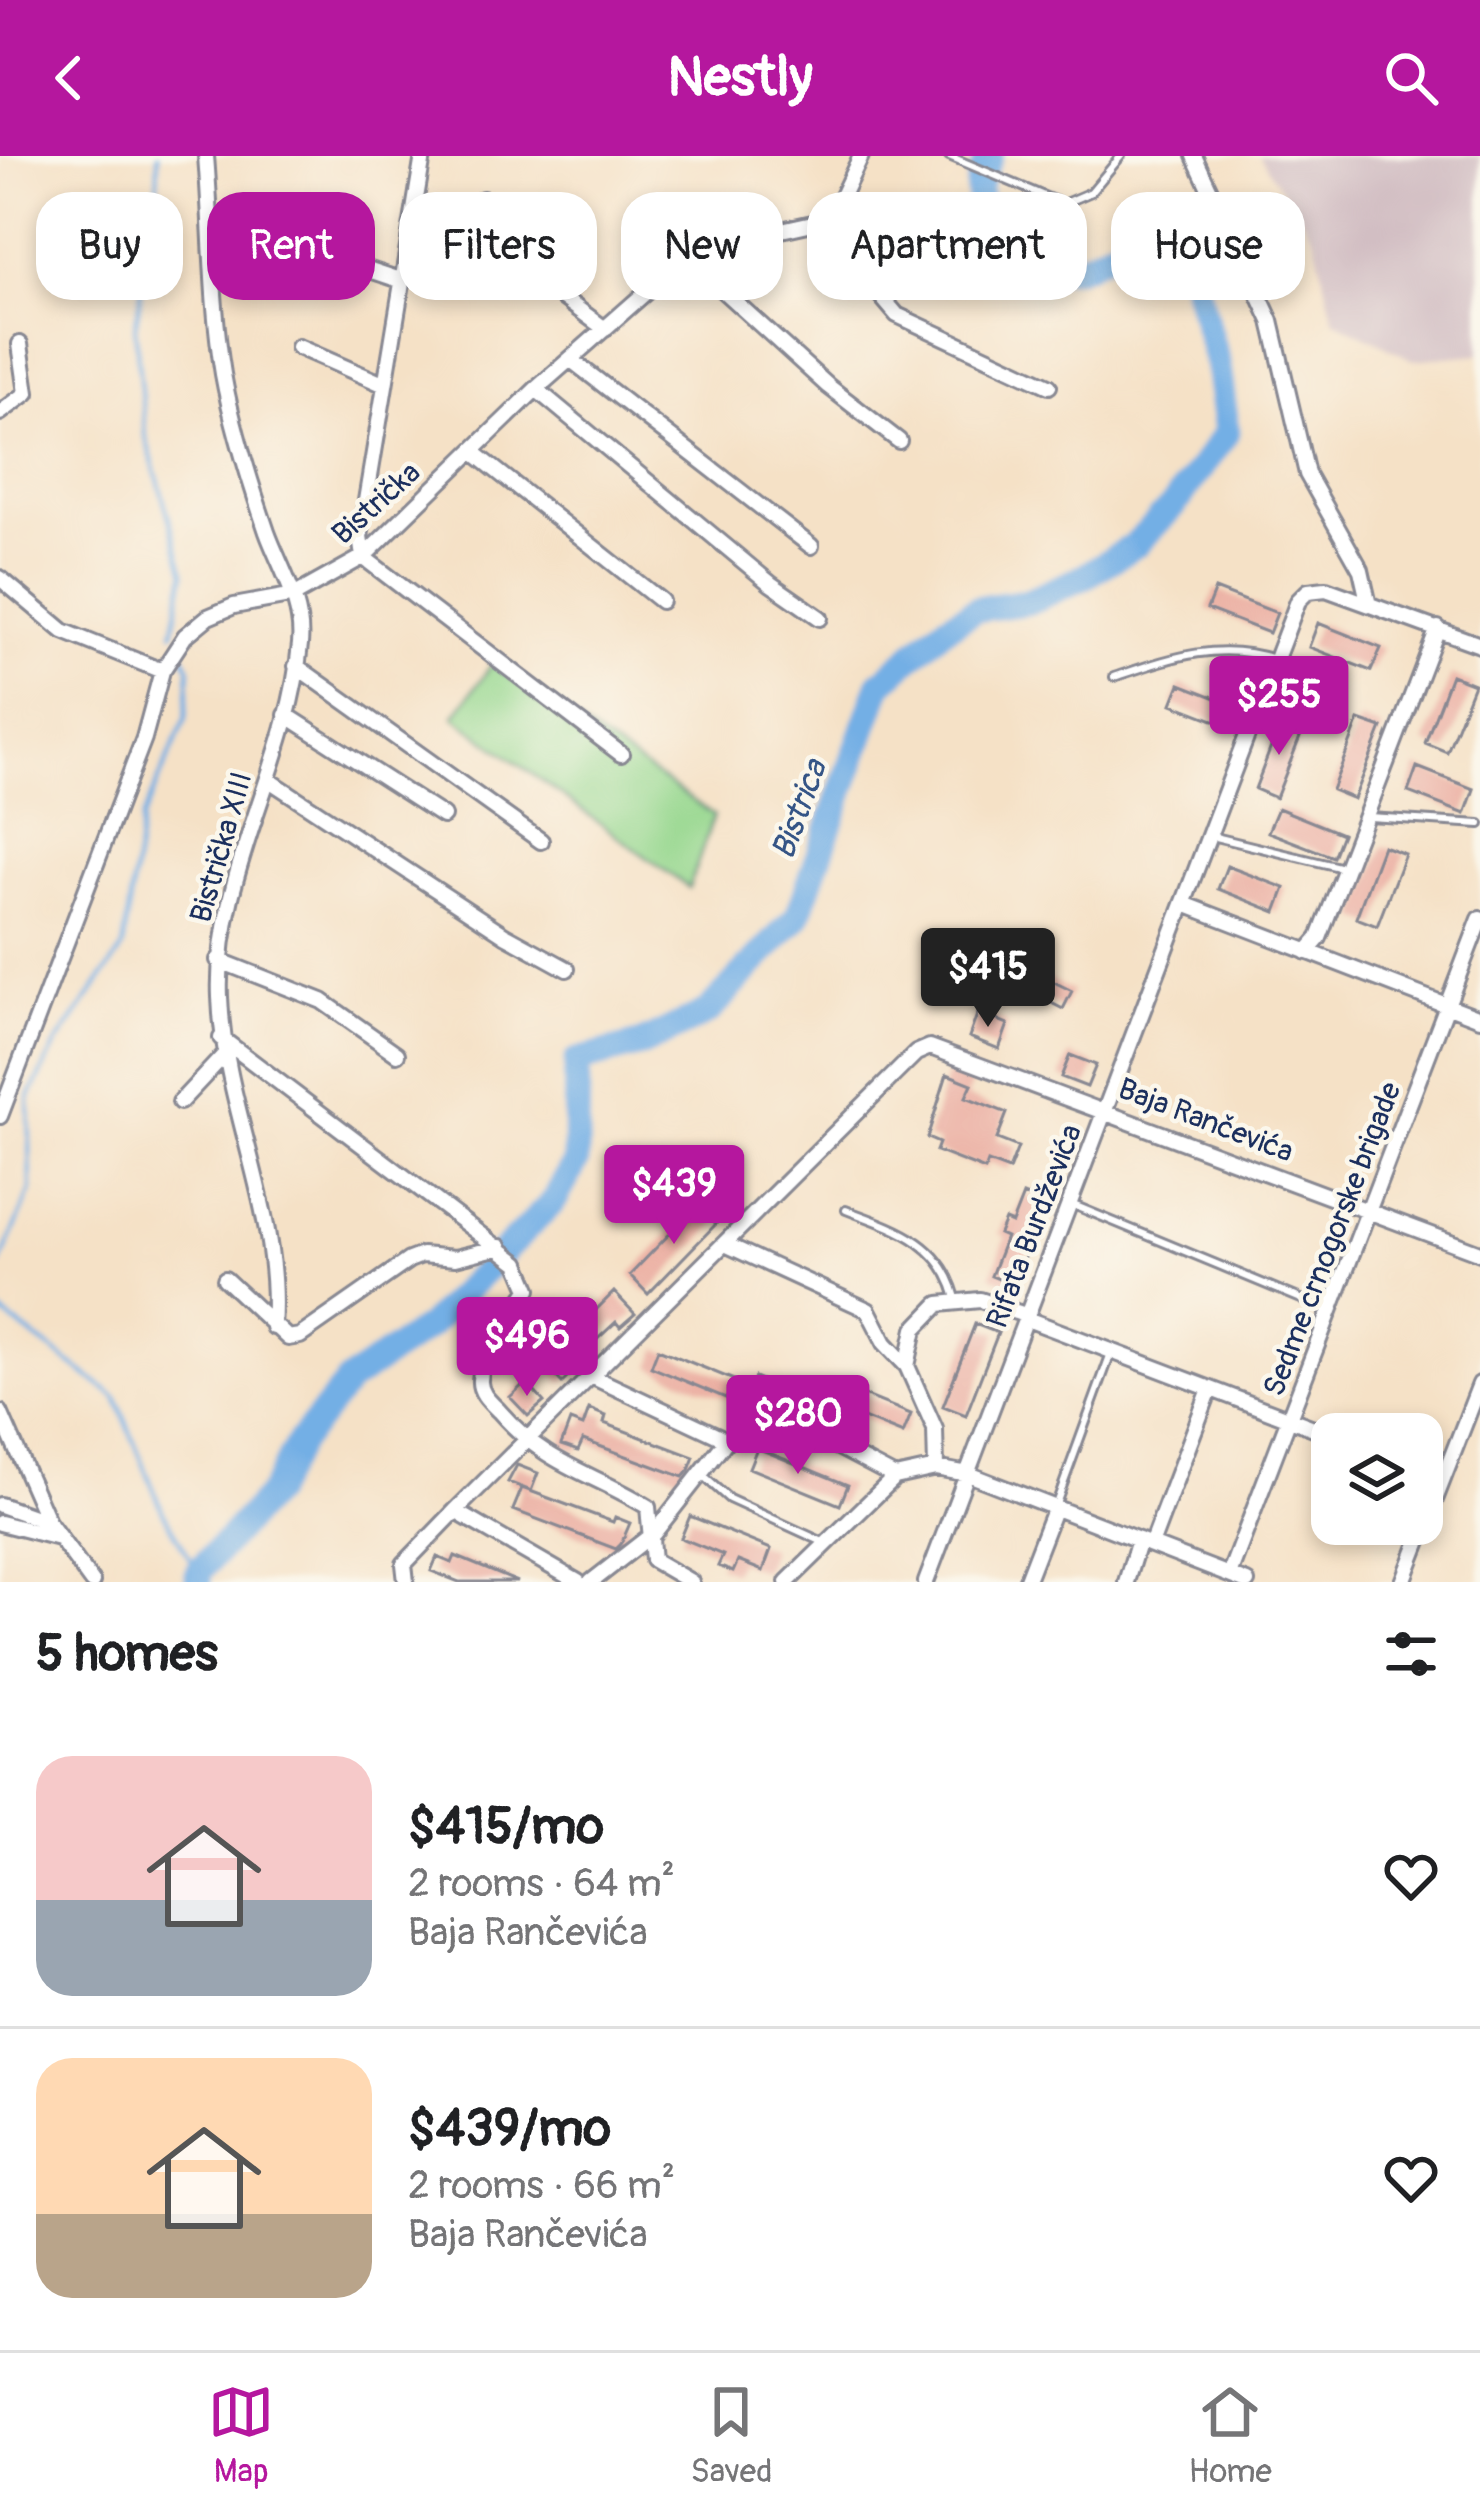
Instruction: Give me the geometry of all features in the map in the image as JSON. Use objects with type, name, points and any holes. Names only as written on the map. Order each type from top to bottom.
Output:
[{"type":"street","points":[[206,156],[224,374],[266,529],[295,595]]},
{"type":"street","points":[[417,192],[423,156]]},
{"type":"street","points":[[844,192],[861,156]]},
{"type":"street","points":[[1194,156],[1271,321],[1307,474],[1361,570],[1368,601]]},
{"type":"street","points":[[400,300],[360,538],[363,557],[621,754]]},
{"type":"street","points":[[566,300],[604,329]]},
{"type":"street","name":"Bistrička","points":[[0,1116],[144,738],[162,671],[185,636],[208,617],[235,605],[295,595],[363,557],[536,389],[637,300]]},
{"type":"street","points":[[733,300],[828,386],[899,441]]},
{"type":"street","points":[[884,300],[897,315],[1049,386]]},
{"type":"street","points":[[0,413],[27,393],[20,344]]},
{"type":"street","points":[[298,347],[386,385]]},
{"type":"street","points":[[570,359],[812,546]]},
{"type":"street","points":[[536,389],[771,584],[820,617]]},
{"type":"street","points":[[472,452],[661,601]]},
{"type":"street","points":[[0,578],[80,640],[162,671]]},
{"type":"street","name":"Rifata Burdževića","points":[[926,1582],[1298,602],[1308,591],[1326,589],[1480,645]]},
{"type":"street","name":"Bistrička XIII","points":[[273,1327],[277,1280],[221,1038],[218,961],[228,904],[286,715],[301,640],[295,595]]},
{"type":"street","points":[[1307,952],[1319,938],[1438,628]]},
{"type":"street","points":[[296,666],[541,841]]},
{"type":"street","points":[[286,715],[443,816]]},
{"type":"street","points":[[269,780],[505,935],[567,969]]},
{"type":"street","points":[[1184,904],[1480,1018]]},
{"type":"street","name":"Sedme crnogorske brigade","points":[[1229,1575],[1293,1420],[1480,919]]},
{"type":"street","points":[[218,961],[322,1001],[397,1054]]},
{"type":"street","points":[[221,1038],[518,1263],[530,1289],[479,1378],[482,1393],[526,1442],[557,1464],[648,1508],[653,1560],[691,1582]]},
{"type":"street","name":"Baja Rančevića","points":[[404,1582],[404,1564],[455,1511],[916,1053],[930,1047],[1480,1253]]},
{"type":"street","points":[[180,1102],[225,1054]]},
{"type":"street","points":[[727,1245],[868,1310],[884,1343],[907,1366],[935,1430],[936,1468]]},
{"type":"street","points":[[225,1280],[288,1338],[300,1336],[422,1255],[455,1258],[500,1247]]},
{"type":"street","points":[[907,1366],[924,1314],[956,1298],[980,1300],[1311,1427]]},
{"type":"street","points":[[593,1377],[728,1440]]},
{"type":"street","points":[[1403,1582],[1480,1384]]},
{"type":"street","points":[[1126,1582],[1210,1389]]},
{"type":"street","points":[[0,1412],[48,1522],[92,1582]]},
{"type":"street","points":[[591,1582],[654,1533],[728,1440],[771,1420],[802,1428],[895,1477]]},
{"type":"street","points":[[787,1582],[895,1477],[936,1468],[968,1474],[1246,1582]]},
{"type":"street","points":[[0,1505],[48,1522]]},
{"type":"street","points":[[1026,1582],[1054,1507]]},
{"type":"street","points":[[455,1511],[578,1582]]},
{"type":"street","points":[[0,1523],[59,1538]]},
{"type":"lane","points":[[949,156],[1048,201],[1071,203],[1091,192],[1121,156]]},
{"type":"lane","points":[[1114,677],[1201,651],[1237,650],[1276,660]]},
{"type":"lane","points":[[1366,817],[1480,824]]},
{"type":"lane","points":[[1210,836],[1245,840],[1321,867],[1346,868]]},
{"type":"lane","points":[[1071,1204],[1333,1312]]},
{"type":"lane","points":[[846,1210],[925,1245],[949,1273],[956,1298]]},
{"type":"lane","points":[[1054,1507],[1112,1352]]},
{"type":"lane","points":[[702,1475],[729,1498],[826,1544]]},
{"type":"shaded area","points":[[1259,156],[1480,156],[1480,354],[1413,360],[1334,320],[1314,237],[1305,224],[1305,192],[1283,192]]},
{"type":"green space","points":[[492,664],[714,815],[689,888],[454,717]]},
{"type":"building","points":[[1215,589],[1277,613],[1269,633],[1207,609]]},
{"type":"building","points":[[1318,623],[1381,648],[1371,671],[1309,647]]},
{"type":"building","points":[[1451,675],[1474,684],[1447,752],[1425,743]]},
{"type":"building","points":[[1180,684],[1242,708],[1234,728],[1172,704]]},
{"type":"building","points":[[1282,718],[1304,727],[1276,798],[1255,789]]},
{"type":"building","points":[[1359,720],[1382,728],[1354,799],[1332,790]]},
{"type":"building","points":[[1417,767],[1474,789],[1465,814],[1408,792]]},
{"type":"building","points":[[1278,808],[1342,834],[1333,857],[1268,832]]},
{"type":"building","points":[[1383,846],[1405,854],[1377,926],[1356,918]]},
{"type":"building","points":[[1227,866],[1285,888],[1276,912],[1218,889]]},
{"type":"building","points":[[1048,979],[1072,991],[1063,1009],[1040,997]]},
{"type":"building","points":[[978,1012],[1008,1024],[999,1049],[969,1037]]},
{"type":"building","points":[[1070,1055],[1096,1065],[1087,1087],[1061,1077]]},
{"type":"building","points":[[947,1074],[972,1084],[966,1097],[1007,1113],[997,1139],[1018,1147],[1009,1170],[988,1162],[985,1170],[936,1151],[939,1143],[927,1138]]},
{"type":"building","points":[[1023,1195],[1046,1204],[1014,1285],[991,1276],[1006,1237],[999,1234],[1005,1220],[1012,1223]]},
{"type":"building","points":[[693,1200],[716,1224],[648,1294],[630,1275],[681,1222],[676,1216]]},
{"type":"building","points":[[614,1292],[635,1314],[620,1327],[616,1322],[574,1361],[579,1367],[562,1383],[543,1363]]},
{"type":"building","points":[[975,1324],[998,1333],[966,1415],[943,1406]]},
{"type":"building","points":[[658,1349],[751,1387],[755,1377],[773,1385],[765,1405],[755,1401],[752,1409],[651,1367]]},
{"type":"building","points":[[829,1381],[911,1414],[903,1434],[821,1401]]},
{"type":"building","points":[[526,1382],[544,1402],[528,1416],[510,1397]]},
{"type":"building","points":[[589,1409],[606,1416],[604,1423],[694,1457],[689,1470],[683,1477],[583,1440],[578,1451],[561,1445],[570,1421],[583,1426]]},
{"type":"building","points":[[757,1448],[848,1485],[840,1505],[749,1468]]},
{"type":"building","points":[[517,1465],[538,1473],[531,1491],[508,1482]]},
{"type":"building","points":[[522,1488],[613,1522],[615,1517],[630,1523],[621,1544],[616,1549],[513,1510]]},
{"type":"building","points":[[690,1516],[771,1549],[763,1571],[738,1561],[733,1572],[718,1566],[723,1555],[681,1538]]},
{"type":"building","points":[[455,1556],[518,1582],[459,1582],[431,1571],[437,1557],[452,1563]]},
{"type":"waterway","points":[[158,156],[157,201],[135,327],[145,435],[185,573],[173,632]]},
{"type":"waterway","name":"Bistrica","points":[[198,1582],[198,1572],[272,1492],[300,1441],[348,1382],[430,1325],[554,1201],[576,1161],[577,1061],[642,1044],[708,1012],[798,916],[880,684],[944,628],[976,609],[1027,602],[1082,578],[1135,545],[1174,505],[1227,432],[1218,366],[1192,274],[1123,246],[1071,268],[1039,265],[1024,258],[998,236],[982,208],[980,182],[990,156]]},
{"type":"waterway","points":[[0,1264],[31,1190],[29,1099],[55,1046],[123,948],[142,819],[186,718],[190,669],[184,656]]},
{"type":"waterway","points":[[0,1312],[116,1397],[163,1512],[198,1572]]}]
